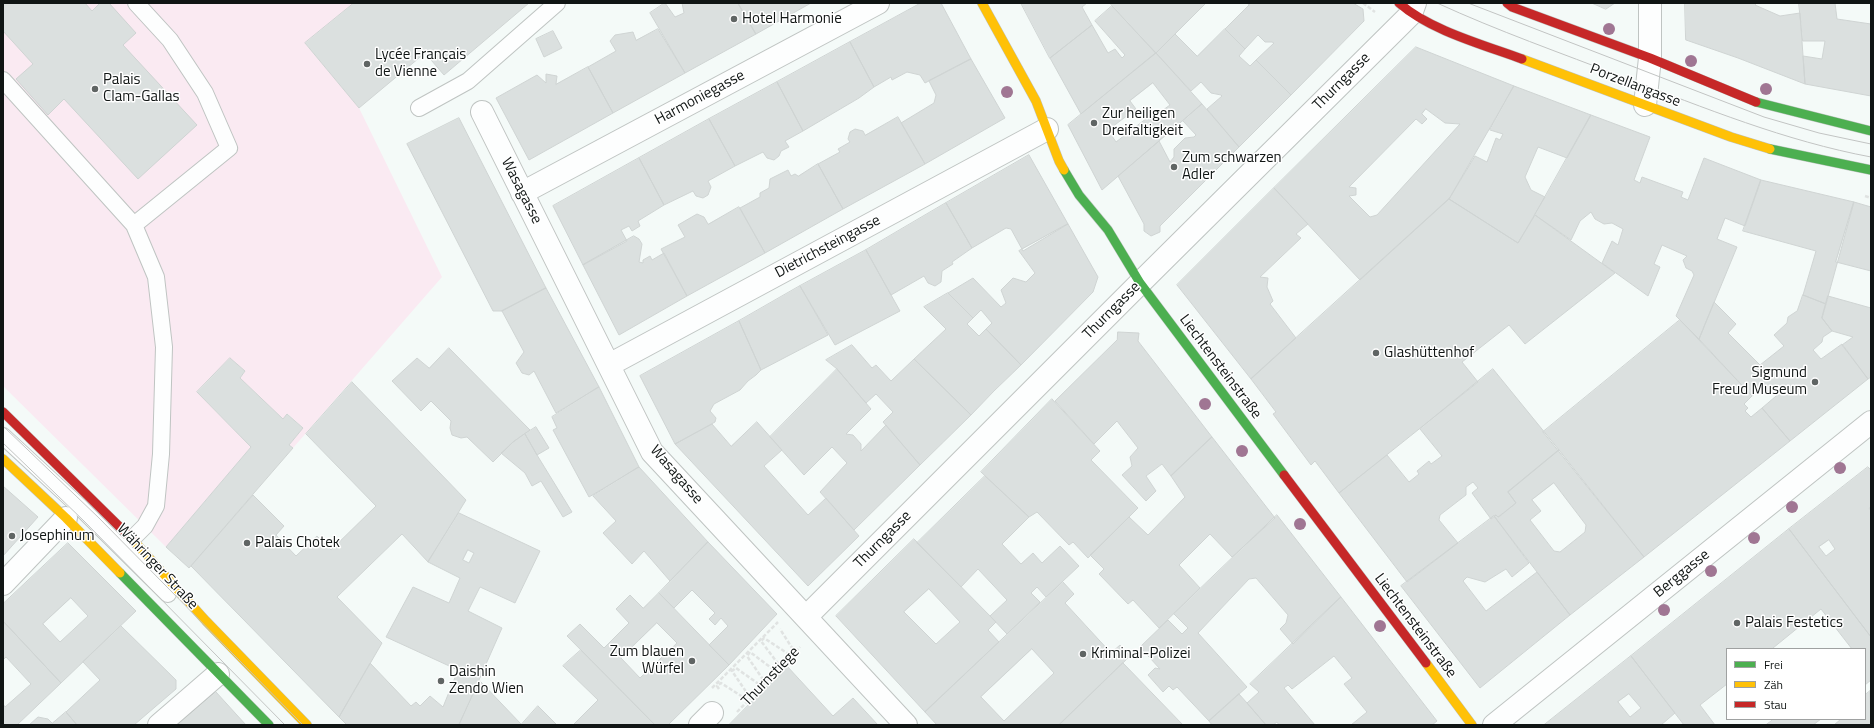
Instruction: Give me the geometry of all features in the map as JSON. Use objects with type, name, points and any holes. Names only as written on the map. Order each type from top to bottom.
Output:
[{"type":"street","name":"Harmoniegasse","points":[[522,193],[878,3]]},
{"type":"street","name":"Liechtensteinstraße","points":[[982,3],[1036,101],[1059,161],[1080,195],[1108,230],[1140,283],[1472,725]]},
{"type":"street","name":"Porzellangasse","points":[[1507,3],[1512,7],[1650,58],[1760,104],[1871,131]]},
{"type":"street","points":[[1645,105],[1650,58],[1650,3]]},
{"type":"street","name":"Porzellangasse","points":[[1408,7],[1440,28],[1731,137],[1773,150],[1871,170]]},
{"type":"street","name":"Thurngasse","points":[[806,617],[1140,283],[1408,7]]},
{"type":"street","name":"Wasagasse","points":[[482,112],[652,452],[906,725]]},
{"type":"street","name":"Dietrichsteingasse","points":[[609,365],[1047,128]]},
{"type":"street","name":"Währinger Straße","points":[[3,412],[132,539],[206,621],[307,725]]},
{"type":"street","name":"Berggasse","points":[[1494,725],[1871,422]]},
{"type":"street","name":"Währinger Straße","points":[[3,459],[66,518],[269,725]]},
{"type":"street","points":[[3,584],[66,518]]},
{"type":"street","points":[[159,725],[218,674]]},
{"type":"lane","points":[[134,225],[229,148],[205,93],[170,40],[136,3]]},
{"type":"lane","points":[[418,108],[468,81],[557,3]]},
{"type":"lane","points":[[3,80],[134,225],[156,277],[164,347],[160,454],[156,506],[144,526],[132,539]]},
{"type":"lane","name":"Währinger Straße","points":[[3,436],[81,508],[164,590],[216,647],[292,725]]},
{"type":"path","points":[[709,691],[782,618]]},
{"type":"path","name":"Thurnstiege","points":[[721,693],[717,686],[721,683],[746,699],[749,696],[732,671],[736,668],[760,685],[764,681],[747,656],[750,652],[774,670],[779,665],[761,641],[764,638],[790,655],[794,650],[777,625],[780,623]]},
{"type":"path","name":"Thurnstiege","points":[[733,715],[804,644]]},
{"type":"shaded area","points":[[3,3],[354,3],[305,43],[359,108],[442,277],[293,448],[289,445],[303,428],[288,414],[283,419],[240,378],[245,371],[230,358],[197,392],[251,447],[166,547],[3,386]]},
{"type":"building","name":"Palais Clam-Gallas","points":[[3,3],[85,3],[92,11],[100,3],[109,3],[136,33],[123,45],[197,125],[138,179],[64,99],[48,115],[16,79],[33,64],[3,31]]},
{"type":"building","name":"Lycée Français de Vienne","points":[[354,3],[529,3],[444,75],[425,53],[359,108],[305,43]]},
{"type":"building","points":[[665,3],[675,17],[684,13],[682,3],[738,3],[756,34],[685,73],[650,13]]},
{"type":"building","points":[[738,3],[811,3],[756,34]]},
{"type":"building","points":[[921,3],[941,3],[971,59],[925,83],[920,75],[907,72],[892,80],[891,77],[874,87],[850,42]]},
{"type":"building","points":[[1021,3],[1087,3],[1082,7],[1092,25],[1050,58]]},
{"type":"building","points":[[1110,3],[1206,3],[1156,53]]},
{"type":"building","points":[[1247,3],[1353,3],[1363,9],[1364,21],[1291,95],[1256,60],[1274,43],[1265,42],[1258,35],[1245,49],[1225,29],[1249,5]]},
{"type":"building","points":[[1592,3],[1615,3],[1606,9]]},
{"type":"building","points":[[1685,3],[1757,3],[1755,5],[1780,16],[1800,13],[1805,84],[1686,40]]},
{"type":"building","points":[[1799,3],[1835,3],[1837,19],[1871,24],[1871,96],[1805,84],[1803,56],[1822,59],[1825,41],[1803,41]]},
{"type":"building","points":[[1112,6],[1156,53],[1081,114],[1050,58],[1092,25],[1108,53],[1115,49],[1122,58],[1125,55],[1095,21]]},
{"type":"building","points":[[658,29],[685,73],[613,113],[588,67],[616,51],[610,41],[615,35],[633,32],[636,40]]},
{"type":"building","points":[[1225,29],[1245,49],[1239,56],[1250,66],[1256,60],[1291,95],[1239,147],[1207,109],[1222,96],[1211,93],[1201,82],[1191,91],[1156,53],[1175,34],[1197,56]]},
{"type":"building","points":[[553,31],[562,48],[544,57],[536,39]]},
{"type":"building","points":[[850,42],[874,87],[859,98],[803,131],[777,82]]},
{"type":"building","points":[[1416,47],[1514,86],[1449,199],[1360,280],[1274,188]],"holes":[[[1426,109],[1445,123],[1460,124],[1377,215],[1370,217],[1349,196],[1356,195],[1356,188],[1349,187],[1416,119],[1422,124],[1427,119],[1422,114]]]},
{"type":"building","name":"Zur heiligen Dreifaltigkeit","points":[[1156,53],[1202,104],[1102,190],[1068,125]],"holes":[[[1153,83],[1170,105],[1149,120],[1147,118],[1116,142],[1108,130],[1136,109],[1130,101]]]},
{"type":"building","points":[[971,59],[1005,118],[925,164],[901,123],[934,103],[936,95],[929,81]]},
{"type":"building","points":[[588,67],[613,113],[529,160],[496,98],[537,75],[546,83],[546,74],[557,76],[556,84]]},
{"type":"building","points":[[777,82],[803,131],[785,141],[789,147],[781,151],[779,156],[774,160],[767,158],[763,152],[735,166],[709,119]]},
{"type":"building","points":[[1514,86],[1591,115],[1567,158],[1538,147],[1525,177],[1531,190],[1545,197],[1518,243],[1449,199],[1475,156],[1487,162],[1496,138],[1500,140],[1503,134],[1490,130]]},
{"type":"building","name":"Zum schwarzen Adler","points":[[1202,104],[1239,147],[1160,226],[1160,232],[1151,236],[1144,231],[1144,224],[1118,176],[1159,141],[1170,162],[1174,157],[1174,149],[1185,138],[1194,137],[1196,135],[1183,121]]},
{"type":"building","points":[[1591,115],[1650,137],[1634,180],[1640,183],[1642,177],[1683,192],[1681,197],[1688,200],[1704,158],[1761,180],[1745,226],[1725,218],[1717,239],[1737,247],[1699,339],[1676,316],[1694,275],[1692,271],[1686,268],[1683,260],[1687,256],[1662,245],[1654,264],[1660,267],[1648,296],[1602,263],[1612,241],[1618,245],[1623,229],[1612,223],[1604,224],[1595,219],[1591,212],[1580,221],[1571,240],[1535,215]]},
{"type":"building","points":[[898,117],[925,164],[843,209],[818,164],[840,152],[838,149],[850,142],[848,139],[850,132],[855,129],[863,131],[865,135]]},
{"type":"building","points":[[459,118],[546,288],[502,311],[493,311],[407,144]]},
{"type":"building","points":[[709,119],[735,166],[708,181],[711,187],[708,195],[703,198],[696,196],[693,191],[664,205],[639,158]]},
{"type":"building","points":[[1029,155],[1068,224],[1023,251],[1011,229],[1006,228],[972,248],[946,203]]},
{"type":"building","points":[[639,158],[664,205],[638,221],[640,226],[632,231],[629,226],[621,230],[627,241],[583,265],[553,206]]},
{"type":"building","points":[[818,164],[843,209],[765,253],[740,208],[760,197],[760,193],[769,188],[770,179],[788,170],[791,176],[795,174],[798,176]]},
{"type":"building","points":[[1761,180],[1854,202],[1826,304],[1803,295],[1816,251],[1743,231]]},
{"type":"building","points":[[1274,188],[1308,224],[1296,234],[1301,238],[1260,277],[1268,278],[1267,287],[1273,301],[1270,304],[1296,338],[1251,379],[1177,285]]},
{"type":"building","name":"Glashüttenhof","points":[[1449,199],[1518,243],[1535,215],[1615,273],[1525,344],[1509,325],[1462,362],[1478,382],[1339,493],[1315,461],[1311,465],[1273,414],[1276,412],[1251,379]]},
{"type":"building","points":[[1854,202],[1871,207],[1871,271],[1836,262]]},
{"type":"building","points":[[946,203],[972,248],[942,271],[941,282],[935,286],[928,283],[924,276],[891,295],[866,250]]},
{"type":"building","points":[[739,207],[765,253],[687,296],[661,249],[685,237],[678,225],[697,214],[704,217],[708,224]]},
{"type":"building","points":[[1068,224],[1098,277],[1093,292],[1021,365],[986,329],[992,323],[981,310],[973,318],[948,293],[973,278],[1001,307],[1006,303],[1001,290],[1013,278],[1026,282],[1035,273],[1019,251]]},
{"type":"building","points":[[634,236],[639,239],[642,244],[639,262],[643,263],[643,260],[650,256],[652,260],[664,253],[687,296],[619,335],[583,265]]},
{"type":"building","points":[[866,250],[900,311],[835,345],[800,286]]},
{"type":"building","points":[[800,286],[828,335],[761,370],[739,321]]},
{"type":"building","points":[[546,288],[599,387],[556,413],[534,371],[529,375],[522,373],[516,363],[524,352],[502,311]]},
{"type":"building","points":[[948,293],[973,318],[967,324],[979,336],[986,329],[1021,365],[971,415],[914,359],[946,329],[924,307]]},
{"type":"building","points":[[1803,295],[1826,304],[1822,318],[1832,331],[1823,337],[1822,342],[1813,350],[1821,359],[1842,344],[1868,379],[1790,441],[1762,408],[1782,391],[1778,386],[1767,395],[1761,389],[1752,396],[1699,339],[1714,302],[1736,324],[1728,333],[1760,365],[1784,346],[1774,335],[1787,323],[1788,317],[1797,311]]},
{"type":"building","points":[[1828,296],[1871,308],[1871,377],[1868,379],[1842,345],[1853,337],[1832,331],[1822,318]]},
{"type":"building","points":[[1680,320],[1752,396],[1744,404],[1748,408],[1745,411],[1751,417],[1762,408],[1790,441],[1644,557],[1543,432]]},
{"type":"building","points":[[739,321],[761,370],[740,390],[714,404],[710,411],[716,418],[715,422],[675,444],[640,376]]},
{"type":"building","points":[[1118,332],[1139,333],[1138,341],[1212,437],[1171,476],[1162,464],[1146,476],[1156,491],[1146,501],[1122,475],[1132,466],[1130,457],[1138,448],[1117,421],[1094,444],[1055,401],[1117,340]]},
{"type":"building","points":[[852,345],[872,368],[876,365],[891,381],[914,359],[971,415],[920,465],[883,422],[893,412],[876,394],[866,403],[837,369],[826,360]]},
{"type":"building","points":[[449,348],[530,430],[513,442],[493,462],[467,437],[461,438],[452,435],[450,428],[451,421],[431,401],[421,411],[392,381],[417,358],[429,368]]},
{"type":"building","points":[[230,358],[245,371],[240,378],[283,419],[287,414],[303,428],[289,445],[293,448],[189,568],[166,547],[251,447],[197,392]]},
{"type":"building","points":[[837,369],[871,409],[846,434],[853,435],[861,444],[861,451],[886,425],[920,465],[854,530],[820,492],[847,463],[832,447],[804,475],[770,437]]},
{"type":"building","points":[[1493,369],[1559,450],[1508,492],[1516,503],[1498,517],[1496,515],[1491,519],[1472,493],[1478,488],[1473,482],[1466,487],[1466,495],[1440,515],[1439,520],[1458,543],[1407,582],[1339,493],[1387,455],[1409,482],[1419,474],[1417,471],[1429,461],[1431,464],[1442,456],[1420,429]]},
{"type":"building","name":"Palais Chotek","points":[[352,382],[466,500],[428,562],[402,534],[337,597],[382,643],[339,717],[191,566],[253,495],[284,526],[276,535],[296,556],[317,536],[331,550],[376,506],[306,434]]},
{"type":"building","points":[[599,387],[639,467],[589,497],[553,430],[557,428],[552,417]]},
{"type":"building","points":[[1052,399],[1100,451],[1091,460],[1138,508],[1088,558],[1073,542],[1069,545],[1037,512],[1029,517],[981,472]]},
{"type":"building","points":[[757,422],[782,450],[764,466],[808,515],[826,498],[859,536],[808,586],[675,444],[712,424],[731,446]]},
{"type":"building","points":[[536,427],[549,448],[537,455],[525,434]]},
{"type":"building","points":[[525,434],[572,512],[563,517],[541,481],[532,486],[525,473],[501,453]]},
{"type":"building","points":[[1212,437],[1275,518],[1232,557],[1210,534],[1179,565],[1200,588],[1159,628],[1133,600],[1128,604],[1099,574],[1104,569],[1090,555],[1129,517],[1148,535],[1185,497],[1171,476]]},
{"type":"building","points":[[1559,450],[1644,557],[1570,615],[1494,516],[1500,516],[1516,503],[1508,492]],"holes":[[[1554,483],[1586,525],[1585,532],[1560,552],[1554,551],[1530,520],[1541,511],[1532,500]]]},
{"type":"building","points":[[639,467],[708,542],[670,581],[644,551],[632,564],[603,533],[616,521],[593,496]]},
{"type":"building","points":[[1868,467],[1871,470],[1871,507],[1869,508],[1871,511],[1871,637],[1789,529]],"holes":[[[1829,540],[1835,549],[1826,556],[1819,547]]]},
{"type":"building","points":[[985,476],[1029,517],[1002,544],[1021,564],[1033,553],[1042,563],[1060,546],[1079,566],[1046,597],[1037,587],[1031,593],[1040,602],[1007,634],[990,616],[1007,600],[978,569],[961,587],[917,543]]},
{"type":"building","name":"Josephinum","points":[[3,486],[38,517],[3,556]]},
{"type":"building","points":[[459,513],[540,551],[515,603],[480,587],[468,611],[502,628],[459,725],[347,725],[339,717],[370,663],[411,706],[416,702],[420,706],[430,696],[443,707],[458,670],[386,637],[413,587],[449,603],[460,578],[428,562]],"holes":[[[468,550],[474,553],[469,563],[463,560]]]},
{"type":"building","points":[[1277,515],[1341,597],[1293,644],[1280,629],[1286,623],[1288,615],[1256,578],[1249,579],[1198,633],[1247,687],[1209,721],[1177,687],[1173,690],[1169,686],[1163,692],[1148,675],[1155,668],[1160,669],[1140,647],[1168,620],[1182,634],[1188,628],[1174,614]]},
{"type":"building","points":[[1494,516],[1529,563],[1512,577],[1506,569],[1485,582],[1467,577],[1463,581],[1486,611],[1537,572],[1570,615],[1480,688],[1401,586]]},
{"type":"building","name":"Palais Festetics","points":[[1789,529],[1871,637],[1871,680],[1866,684],[1866,648],[1851,648],[1821,609],[1773,648],[1726,648],[1726,685],[1700,705],[1715,725],[1684,725],[1631,656]]},
{"type":"building","points":[[914,539],[996,622],[988,630],[999,642],[925,712],[836,616]],"holes":[[[929,589],[960,622],[936,644],[904,612]]]},
{"type":"building","points":[[708,542],[777,614],[729,665],[709,645],[728,626],[721,618],[715,625],[709,619],[715,613],[692,590],[674,608],[659,593]]},
{"type":"building","points":[[68,543],[136,611],[61,683],[3,621],[3,604]],"holes":[[[71,598],[88,616],[60,642],[43,624]]]},
{"type":"building","name":"Kriminal-Polizei","points":[[1063,582],[1074,594],[1065,603],[1111,653],[1120,645],[1130,656],[1059,725],[937,725],[925,712]],"holes":[[[1032,649],[1054,673],[1004,721],[981,697]]]},
{"type":"building","name":"Zum blauen Würfel","points":[[659,593],[729,665],[668,725],[655,725],[567,636],[580,624],[604,648],[629,623],[616,609],[630,595],[643,608]],"holes":[[[657,623],[677,643],[640,678],[621,658]]]},
{"type":"building","points":[[1341,597],[1437,721],[1432,725],[1351,725],[1367,712],[1344,684],[1352,678],[1334,656],[1292,689],[1288,685],[1284,688],[1315,725],[1279,725],[1277,722],[1273,725],[1266,725],[1247,703],[1259,692],[1250,684]]},
{"type":"building","points":[[3,621],[61,683],[17,725],[3,725],[3,704],[5,707],[31,684],[6,657],[3,660]]},
{"type":"building","points":[[121,626],[176,680],[176,689],[134,725],[77,725],[66,712],[100,680],[83,662]]},
{"type":"building","points":[[581,650],[655,725],[573,725],[598,700],[563,666]]},
{"type":"building","points":[[1631,656],[1675,713],[1661,725],[1544,725]],"holes":[[[1629,694],[1641,708],[1630,717],[1618,702]]]},
{"type":"building","points":[[1123,663],[1183,725],[1059,725]]},
{"type":"building","points":[[787,666],[833,716],[853,698],[878,725],[729,725]]},
{"type":"building","points":[[480,681],[521,724],[520,725],[459,725]]},
{"type":"building","points":[[1870,691],[1871,725],[1834,725],[1840,720],[1866,720],[1866,694]]},
{"type":"building","points":[[216,692],[246,725],[177,725]]},
{"type":"building","points":[[1239,694],[1266,725],[1212,725],[1209,721]]},
{"type":"building","points":[[538,706],[557,725],[521,725]]},
{"type":"building","points":[[66,712],[77,725],[29,725],[38,717],[48,719],[52,723]]},
{"type":"building","points":[[1773,720],[1820,720],[1813,725],[1766,725]]},
{"type":"tram line","points":[[1437,3],[1530,42],[1746,123],[1808,142],[1871,157]]},
{"type":"tram line","points":[[1468,3],[1764,117],[1819,133],[1871,144]]},
{"type":"tram line","points":[[3,426],[99,518],[303,725]]},
{"type":"tram line","points":[[3,443],[84,521],[285,725]]},
{"type":"traffic: fast","points":[[1756,102],[1871,131]]},
{"type":"traffic: fast","points":[[1770,149],[1871,170]]},
{"type":"traffic: fast","points":[[1064,170],[1079,195],[1108,230],[1140,283],[1284,475]]},
{"type":"traffic: fast","points":[[120,573],[269,725]]},
{"type":"traffic: slow","points":[[982,3],[1036,101],[1059,161],[1064,170]]},
{"type":"traffic: slow","points":[[1522,59],[1731,137],[1770,149]]},
{"type":"traffic: slow","points":[[3,459],[66,518],[120,573]]},
{"type":"traffic: slow","points":[[133,540],[206,621],[307,725]]},
{"type":"traffic: slow","points":[[1426,663],[1472,725]]},
{"type":"traffic: jam","points":[[1399,3],[1411,13],[1441,29],[1522,59]]},
{"type":"traffic: jam","points":[[1507,3],[1512,7],[1650,58],[1756,102]]},
{"type":"traffic: jam","points":[[3,412],[133,540]]},
{"type":"traffic: jam","points":[[1284,475],[1426,663]]},
{"type":"place","name":"Hotel Harmonie","points":[[734,19]]},
{"type":"place","name":"Lycée Français de Vienne","points":[[367,64]]},
{"type":"place","name":"Palais Clam-Gallas","points":[[95,89]]},
{"type":"place","name":"Zur heiligen Dreifaltigkeit","points":[[1094,123]]},
{"type":"place","name":"Zum schwarzen Adler","points":[[1174,167]]},
{"type":"place","name":"Glashüttenhof","points":[[1376,353]]},
{"type":"place","name":"Sigmund Freud Museum","points":[[1815,382]]},
{"type":"place","name":"Josephinum","points":[[12,536]]},
{"type":"place","name":"Palais Chotek","points":[[247,543]]},
{"type":"place","name":"Palais Festetics","points":[[1737,623]]},
{"type":"place","name":"Kriminal-Polizei","points":[[1083,654]]},
{"type":"place","name":"Zum blauen Würfel","points":[[692,661]]},
{"type":"place","name":"Daishin Zendo Wien","points":[[441,681]]}]
